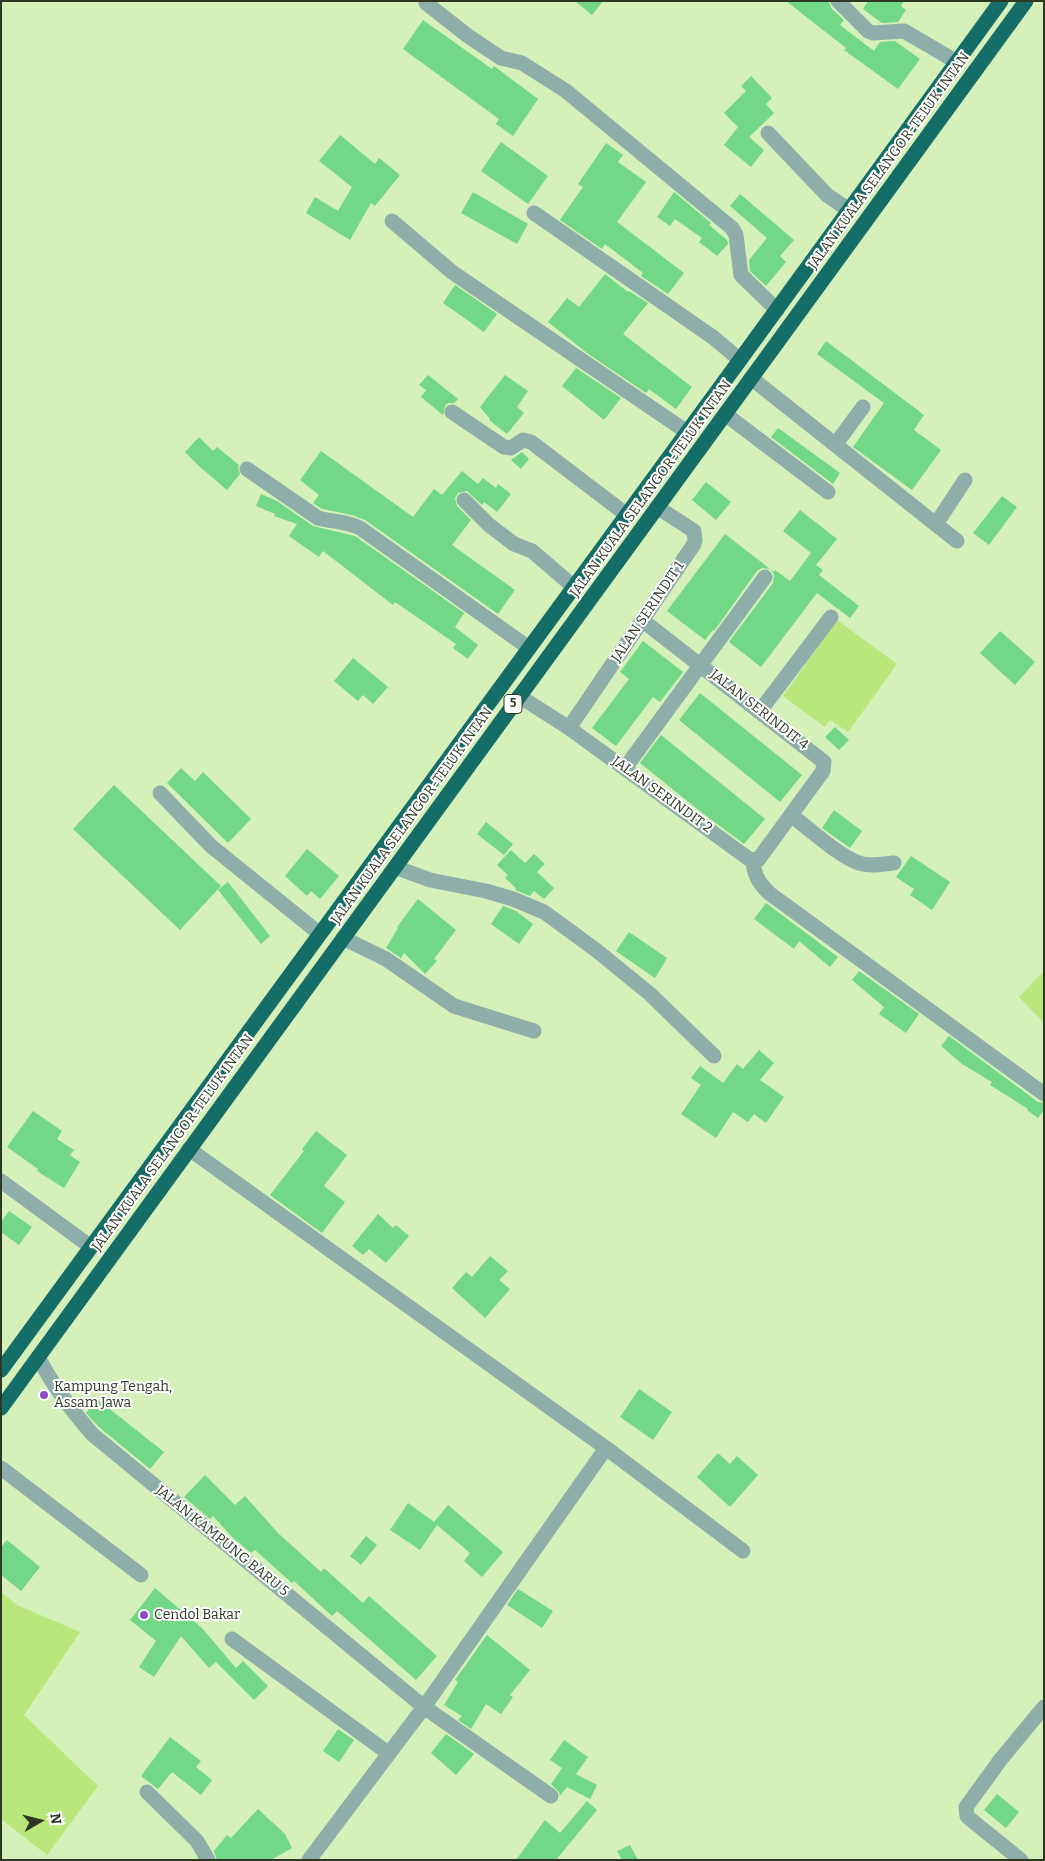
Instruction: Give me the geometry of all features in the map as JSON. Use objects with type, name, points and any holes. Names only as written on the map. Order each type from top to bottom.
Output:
[{"type":"highway","name":"JALAN KUALA SELANGOR-TELUK INTAN","points":[[1,1370],[6,1353],[91,1247],[1001,1]]},
{"type":"highway","name":"JALAN KUALA SELANGOR-TELUK INTAN","points":[[1,1408],[1026,1]]},
{"type":"street","points":[[838,1],[868,32],[904,31],[957,62]]},
{"type":"street","points":[[426,3],[468,36],[501,58],[522,63],[566,91],[732,228],[736,235],[741,274],[777,310]]},
{"type":"street","points":[[768,133],[827,195],[849,210]]},
{"type":"street","points":[[534,213],[714,338],[740,360]]},
{"type":"street","points":[[392,221],[452,272],[687,432]]},
{"type":"street","points":[[752,378],[957,541]]},
{"type":"street","points":[[835,445],[862,408]]},
{"type":"street","points":[[452,412],[504,447],[511,448],[523,440],[531,442],[627,515]]},
{"type":"street","points":[[725,414],[828,492]]},
{"type":"street","points":[[247,469],[318,518],[328,521],[352,523],[360,528],[529,648]]},
{"type":"street","points":[[936,524],[965,480]]},
{"type":"street","points":[[464,500],[489,525],[514,544],[532,551],[574,587]]},
{"type":"street","name":"JALAN SERINDIT 1","points":[[569,728],[695,540],[694,531],[657,507]]},
{"type":"street","points":[[624,768],[766,577]]},
{"type":"street","points":[[760,711],[831,617]]},
{"type":"street","name":"JALAN SERINDIT 4","points":[[642,620],[824,762],[823,770],[791,815]]},
{"type":"street","name":"JALAN SERINDIT 2","points":[[520,696],[569,728],[754,861]]},
{"type":"street","points":[[160,792],[211,846],[320,934]]},
{"type":"street","points":[[894,863],[860,864],[848,858],[791,815],[761,857],[754,861],[755,874],[760,884],[769,893],[1044,1094]]},
{"type":"street","points":[[395,867],[430,880],[486,891],[513,899],[544,912],[596,950],[650,994],[714,1056]]},
{"type":"street","points":[[343,938],[386,959],[454,1006],[534,1031]]},
{"type":"street","points":[[189,1149],[606,1448],[743,1551]]},
{"type":"street","points":[[1,1181],[91,1247]]},
{"type":"street","name":"JALAN KAMPUNG BARU 5","points":[[38,1357],[49,1379],[64,1401],[92,1434],[424,1707],[552,1796]]},
{"type":"street","points":[[309,1860],[424,1707],[606,1448]]},
{"type":"street","points":[[1,1468],[141,1575]]},
{"type":"street","points":[[232,1639],[388,1753]]},
{"type":"street","points":[[1021,1860],[970,1819],[965,1812],[968,1803],[1001,1759],[1044,1707]]},
{"type":"street","points":[[147,1792],[197,1841],[208,1860]]},
{"type":"green space","points":[[837,620],[897,664],[848,732],[830,720],[825,727],[783,696]]},
{"type":"green space","points":[[1044,971],[1044,1023],[1019,997]]},
{"type":"green space","points":[[1,1592],[17,1605],[80,1632],[24,1715],[98,1786],[47,1855],[1,1819]]},
{"type":"building","points":[[575,1],[603,1],[592,15]]},
{"type":"building","points":[[786,1],[829,1],[831,8],[844,20],[840,25],[874,51],[880,42],[895,41],[920,59],[898,89],[844,50],[846,48]]},
{"type":"building","points":[[868,1],[904,1],[901,6],[906,10],[898,22],[882,23],[863,9]]},
{"type":"building","points":[[423,20],[492,69],[494,66],[538,99],[513,136],[496,124],[499,119],[403,49]]},
{"type":"building","points":[[751,76],[772,98],[766,104],[774,113],[749,137],[764,150],[751,167],[724,145],[738,127],[724,113],[746,91],[741,86]]},
{"type":"building","points":[[340,135],[375,164],[379,158],[400,175],[375,206],[371,203],[350,240],[306,213],[315,197],[338,211],[352,187],[319,161]]},
{"type":"building","points":[[501,142],[548,176],[528,204],[481,171]]},
{"type":"building","points":[[606,143],[623,155],[618,162],[646,182],[617,222],[684,273],[668,294],[641,276],[643,273],[605,244],[602,249],[560,220],[583,187],[578,184]]},
{"type":"building","points":[[473,192],[528,224],[517,244],[461,213]]},
{"type":"building","points":[[674,192],[711,223],[709,225],[727,240],[728,244],[717,256],[699,242],[702,238],[675,219],[670,226],[657,217]]},
{"type":"building","points":[[740,194],[794,240],[780,256],[786,262],[766,286],[750,271],[749,260],[767,238],[730,206]]},
{"type":"building","points":[[605,274],[628,292],[648,303],[623,334],[692,387],[676,409],[649,389],[646,393],[587,353],[548,322],[567,298],[579,307]]},
{"type":"building","points":[[455,285],[497,314],[484,332],[443,303]]},
{"type":"building","points":[[826,341],[924,415],[914,430],[941,450],[912,490],[853,447],[884,403],[817,354]]},
{"type":"building","points":[[576,368],[621,398],[604,420],[562,386]]},
{"type":"building","points":[[428,375],[458,399],[454,403],[448,403],[445,406],[443,415],[421,397],[426,390],[419,385]]},
{"type":"building","points":[[505,375],[528,391],[517,407],[524,413],[507,434],[489,420],[480,407]]},
{"type":"building","points":[[778,428],[840,473],[833,484],[771,437]]},
{"type":"building","points":[[199,437],[213,451],[217,447],[239,465],[240,474],[227,490],[185,452]]},
{"type":"building","points":[[321,451],[413,517],[434,489],[442,495],[462,471],[478,484],[483,478],[496,488],[498,484],[511,494],[497,512],[484,502],[482,505],[467,491],[458,493],[455,498],[457,506],[471,520],[452,545],[515,590],[498,614],[365,520],[352,515],[322,509],[313,503],[319,495],[300,480]]},
{"type":"building","points":[[522,452],[529,459],[521,469],[511,460]]},
{"type":"building","points":[[706,482],[731,502],[716,520],[692,500]]},
{"type":"building","points":[[261,494],[277,501],[313,526],[355,536],[464,613],[455,627],[478,645],[468,659],[453,648],[456,644],[395,602],[393,605],[323,551],[319,557],[289,536],[297,524],[274,516],[275,514],[256,506]]},
{"type":"building","points":[[1002,496],[1017,507],[989,545],[973,533]]},
{"type":"building","points":[[800,510],[837,539],[816,565],[823,570],[819,575],[859,606],[850,618],[817,593],[761,667],[729,642],[773,583],[774,574],[770,569],[762,568],[757,571],[714,631],[705,640],[667,611],[725,534],[774,572],[775,570],[790,581],[811,553],[783,531]]},
{"type":"building","points":[[1000,631],[1035,662],[1015,685],[980,653]]},
{"type":"building","points":[[643,641],[683,672],[660,702],[653,697],[616,746],[592,728],[629,679],[620,672]]},
{"type":"building","points":[[353,658],[388,687],[373,704],[363,695],[358,701],[334,681]]},
{"type":"building","points":[[700,693],[802,775],[780,802],[679,720]]},
{"type":"building","points":[[835,727],[849,740],[839,750],[825,737]]},
{"type":"building","points":[[661,735],[765,819],[744,844],[640,763]]},
{"type":"building","points":[[181,768],[195,781],[203,772],[251,819],[228,843],[167,783]]},
{"type":"building","points":[[114,785],[221,886],[180,930],[73,829]]},
{"type":"building","points":[[834,810],[862,831],[850,848],[822,828]]},
{"type":"building","points":[[486,822],[513,844],[504,855],[477,834]]},
{"type":"building","points":[[307,849],[339,876],[320,899],[311,891],[307,896],[285,876]]},
{"type":"building","points":[[511,850],[525,863],[534,854],[545,864],[537,872],[554,888],[544,899],[534,891],[530,896],[515,890],[516,888],[505,878],[508,875],[497,865]]},
{"type":"building","points":[[911,856],[950,882],[932,910],[910,895],[914,889],[896,877]]},
{"type":"building","points":[[228,882],[270,936],[261,944],[218,890]]},
{"type":"building","points":[[418,899],[456,930],[434,959],[437,961],[425,974],[404,953],[401,958],[386,948],[397,927]]},
{"type":"building","points":[[766,903],[838,957],[830,967],[799,941],[794,949],[754,919]]},
{"type":"building","points":[[503,906],[516,911],[533,924],[519,944],[491,924]]},
{"type":"building","points":[[629,932],[667,958],[655,978],[616,951]]},
{"type":"building","points":[[859,971],[919,1014],[906,1033],[879,1014],[884,1007],[852,980]]},
{"type":"building","points":[[949,1036],[1038,1102],[1044,1103],[1044,1110],[1038,1118],[1028,1109],[990,1085],[992,1082],[962,1064],[941,1046]]},
{"type":"building","points":[[759,1050],[774,1063],[760,1080],[784,1097],[766,1123],[754,1114],[748,1122],[733,1112],[716,1138],[681,1114],[701,1085],[691,1078],[700,1066],[723,1083],[737,1064],[743,1069]]},
{"type":"building","points":[[33,1111],[62,1131],[57,1139],[74,1150],[70,1155],[80,1162],[64,1188],[37,1171],[38,1169],[7,1147]]},
{"type":"building","points":[[316,1131],[347,1155],[324,1186],[345,1202],[322,1233],[270,1195],[304,1151],[302,1149]]},
{"type":"building","points":[[9,1211],[32,1227],[19,1245],[1,1232],[1,1222]]},
{"type":"building","points":[[378,1214],[393,1228],[396,1225],[409,1236],[386,1263],[369,1249],[363,1255],[352,1246]]},
{"type":"building","points":[[490,1256],[508,1271],[499,1280],[510,1289],[485,1318],[452,1288],[466,1272],[472,1277]]},
{"type":"building","points":[[639,1389],[672,1412],[653,1440],[620,1417]]},
{"type":"building","points":[[97,1399],[164,1452],[150,1469],[99,1427],[86,1413]]},
{"type":"building","points":[[718,1453],[730,1464],[737,1456],[758,1475],[730,1507],[697,1477]]},
{"type":"building","points":[[205,1475],[235,1505],[245,1496],[278,1533],[321,1572],[324,1568],[363,1603],[369,1596],[437,1656],[416,1680],[337,1611],[332,1616],[294,1581],[292,1583],[255,1550],[251,1553],[232,1537],[213,1516],[210,1519],[184,1497]]},
{"type":"building","points":[[408,1503],[434,1522],[448,1505],[503,1552],[482,1577],[464,1561],[470,1553],[437,1525],[420,1550],[390,1530]]},
{"type":"building","points":[[366,1536],[377,1545],[361,1565],[350,1556]]},
{"type":"building","points":[[7,1540],[40,1567],[21,1591],[1,1575],[1,1547]]},
{"type":"building","points":[[155,1588],[202,1628],[236,1668],[243,1661],[268,1686],[254,1700],[216,1662],[209,1668],[181,1636],[154,1677],[139,1667],[156,1641],[130,1620]]},
{"type":"building","points":[[518,1589],[553,1611],[542,1628],[507,1605]]},
{"type":"building","points":[[487,1635],[530,1670],[510,1695],[513,1697],[501,1714],[486,1704],[471,1729],[458,1720],[462,1716],[444,1705],[458,1682],[455,1680]]},
{"type":"building","points":[[338,1729],[354,1740],[339,1762],[323,1751]]},
{"type":"building","points":[[446,1734],[474,1754],[456,1775],[431,1753]]},
{"type":"building","points":[[170,1737],[201,1761],[196,1767],[212,1780],[201,1795],[172,1772],[158,1789],[141,1776]]},
{"type":"building","points":[[564,1740],[588,1757],[576,1774],[597,1785],[590,1799],[567,1787],[560,1796],[559,1792],[551,1784],[562,1768],[550,1760]]},
{"type":"building","points":[[997,1794],[1019,1812],[1006,1828],[984,1810]]},
{"type":"building","points":[[587,1801],[597,1810],[556,1860],[516,1860],[545,1820],[560,1833]]},
{"type":"building","points":[[258,1809],[285,1834],[292,1848],[271,1860],[217,1860],[214,1851],[227,1835],[231,1838]]},
{"type":"building","points":[[630,1845],[638,1860],[622,1860],[617,1851]]},
{"type":"place","name":"Kampung Tengah, Assam Jawa","points":[[44,1395]]},
{"type":"place","name":"Cendol Bakar","points":[[144,1615]]}]
